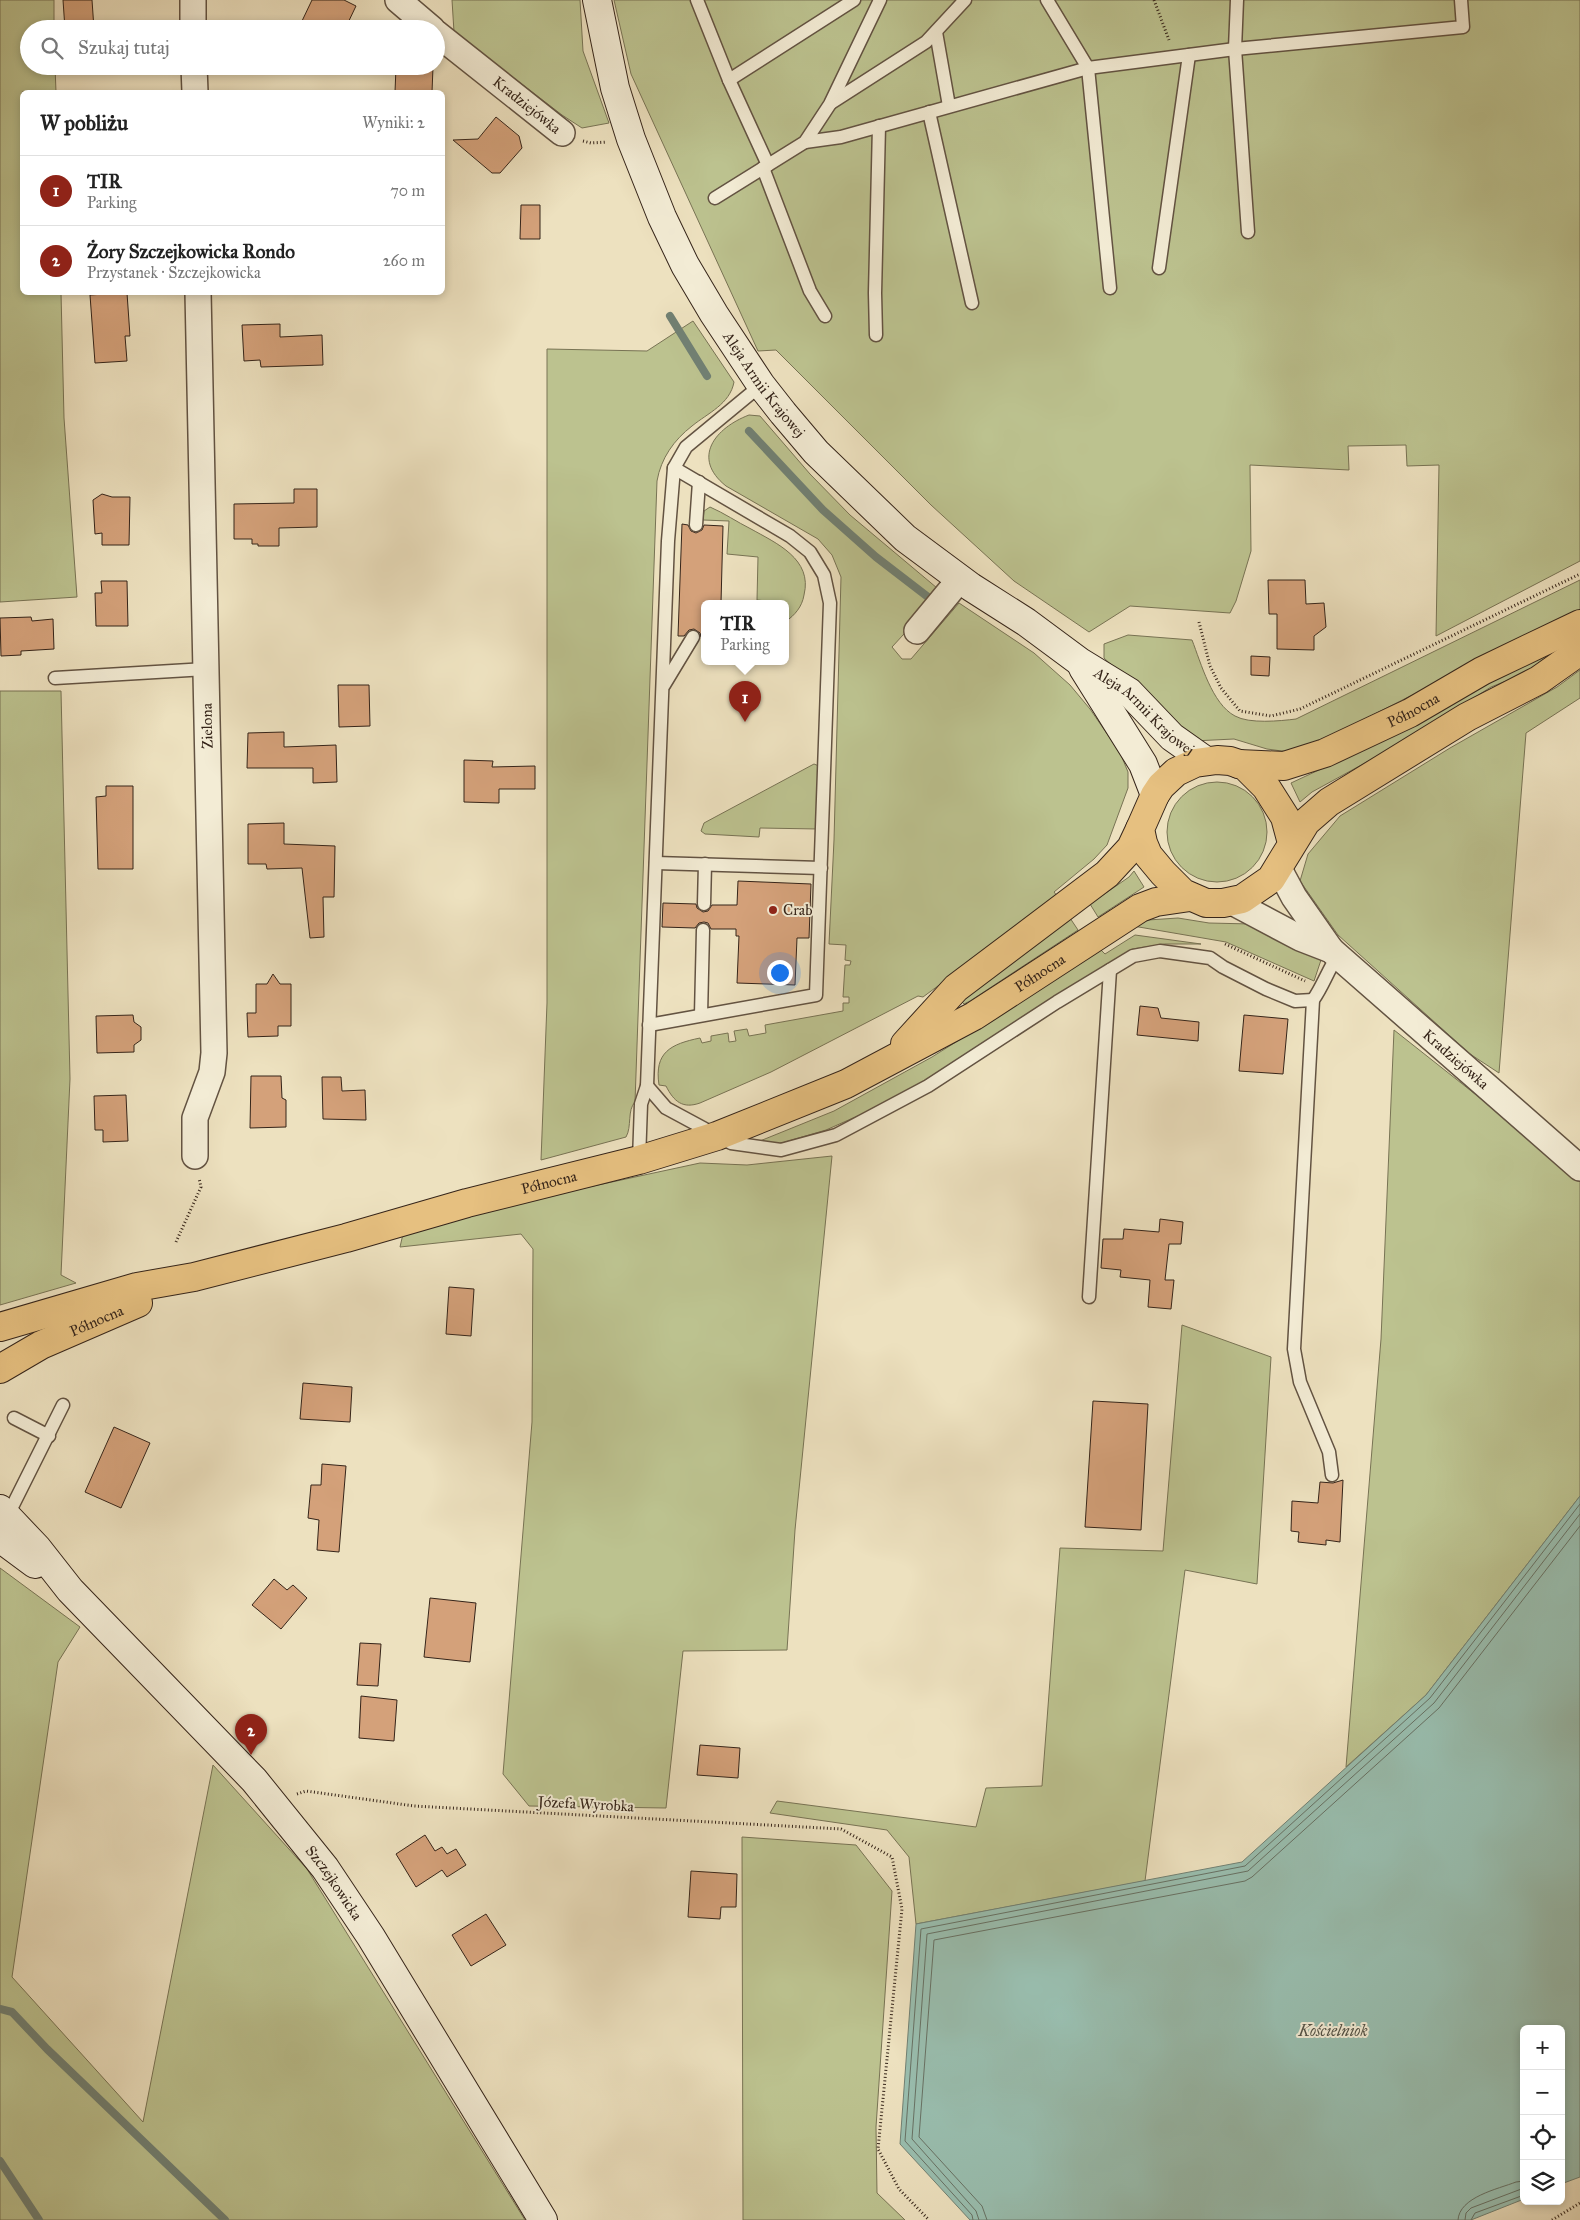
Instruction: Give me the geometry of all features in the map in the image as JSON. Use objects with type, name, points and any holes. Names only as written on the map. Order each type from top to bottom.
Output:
[{"type":"main road","name":"Aleja Armii Krajowej","points":[[597,0],[615,88],[631,139],[662,217],[685,265],[714,314],[762,385],[816,452],[905,538],[960,579],[1026,622],[1080,662],[1129,692],[1172,737],[1206,761]]},
{"type":"main road","name":"Północna","points":[[1239,764],[1284,766],[1317,756],[1410,713],[1482,671],[1580,624]]},
{"type":"main road","points":[[1292,843],[1285,817],[1277,802],[1253,771],[1239,764],[1217,760],[1206,761],[1176,772],[1161,786],[1155,795],[1140,829],[1143,843],[1155,864],[1178,888],[1190,897],[1206,903],[1232,902],[1242,899],[1262,888],[1279,869],[1292,843],[1306,822],[1346,791],[1467,717],[1539,680],[1580,651]]},
{"type":"main road","name":"Aleja Armii Krajowej","points":[[1080,662],[1134,749],[1147,773],[1155,795]]},
{"type":"main road","name":"Północna","points":[[891,1059],[956,988],[1107,874],[1131,848],[1140,829]]},
{"type":"main road","name":"Północna","points":[[0,1327],[138,1287],[194,1277],[346,1238],[467,1203],[639,1160],[717,1136],[846,1084],[974,1016],[1140,908],[1156,902],[1190,897]]},
{"type":"main road","name":"Północna","points":[[0,1369],[41,1345],[194,1277]]},
{"type":"main road","name":"Szczejkowicka","points":[[2,1521],[274,1802],[325,1868],[371,1937],[543,2220]]},
{"type":"street","points":[[193,0],[193,20]]},
{"type":"street","points":[[398,0],[421,20]]},
{"type":"street","name":"Kradziejówka","points":[[445,39],[562,133]]},
{"type":"street","points":[[194,75],[194,90]]},
{"type":"street","name":"Zielona","points":[[195,1156],[195,1118],[212,1072],[214,1053],[198,295]]},
{"type":"street","points":[[917,631],[960,579]]},
{"type":"street","name":"Kradziejówka","points":[[1279,869],[1294,897],[1334,953],[1580,1168]]},
{"type":"street","name":"Kradziejówka","points":[[1232,902],[1300,938],[1334,953]]},
{"type":"lane","points":[[730,80],[854,0]]},
{"type":"lane","points":[[805,142],[830,104],[880,0]]},
{"type":"lane","points":[[830,104],[926,42],[965,0]]},
{"type":"lane","points":[[1047,0],[1088,68],[1110,288]]},
{"type":"lane","points":[[1237,0],[1235,49],[1248,232]]},
{"type":"lane","points":[[715,198],[805,142],[841,137],[1088,68],[1235,49],[1463,28],[1461,0]]},
{"type":"lane","points":[[698,1],[765,166],[810,291],[825,316]]},
{"type":"lane","points":[[936,32],[949,106]]},
{"type":"lane","points":[[1158,268],[1189,55]]},
{"type":"lane","points":[[929,112],[972,304]]},
{"type":"lane","points":[[876,335],[875,293],[879,126]]},
{"type":"lane","points":[[639,1160],[641,1104],[647,1086],[668,540],[674,468],[686,447],[762,385]]},
{"type":"lane","points":[[649,1025],[816,995],[830,603],[824,575],[810,552],[790,536],[674,468]]},
{"type":"lane","points":[[696,525],[699,482]]},
{"type":"lane","points":[[662,687],[693,637]]},
{"type":"lane","points":[[55,678],[206,669]]},
{"type":"lane","points":[[656,863],[821,868]]},
{"type":"lane","points":[[704,904],[705,864]]},
{"type":"lane","points":[[701,1015],[703,930]]},
{"type":"lane","points":[[647,1086],[666,1108],[731,1144],[781,1150],[836,1135],[928,1086],[1056,1002],[1133,956],[1160,951],[1210,958],[1222,967],[1295,1001],[1313,1000]]},
{"type":"lane","points":[[1332,1475],[1330,1452],[1300,1382],[1294,1349],[1313,1000],[1321,989],[1334,953]]},
{"type":"lane","points":[[1089,1297],[1110,970]]},
{"type":"lane","points":[[2,1521],[64,1405]]},
{"type":"lane","points":[[14,1418],[49,1436]]},
{"type":"path","points":[[1154,0],[1175,57]]},
{"type":"path","name":"Kradziejówka","points":[[562,133],[591,144],[631,139]]},
{"type":"path","points":[[1199,622],[1210,666],[1220,688],[1240,711],[1271,716],[1300,710],[1580,574]]},
{"type":"path","points":[[176,1242],[201,1187],[195,1156]]},
{"type":"path","name":"Józefa Wyrobka","points":[[274,1802],[306,1791],[414,1806],[841,1829],[892,1858],[902,1909],[878,2149],[899,2189],[929,2220]]},
{"type":"path","points":[[1552,2220],[1580,2204]]},
{"type":"green space","points":[[0,0],[54,0],[54,20],[20,20],[20,75],[55,75],[56,90],[20,90],[20,295],[61,295],[64,418],[77,597],[0,602]]},
{"type":"green space","points":[[452,0],[580,0],[583,51],[609,123],[582,128],[562,115],[454,32]]},
{"type":"green space","points":[[614,0],[1580,0],[1580,561],[1436,636],[1439,465],[1407,466],[1406,445],[1348,446],[1349,470],[1250,465],[1251,551],[1236,601],[1230,613],[1130,606],[1089,632],[1014,581],[931,505],[776,350],[758,351],[631,74]]},
{"type":"green space","points":[[693,321],[734,382],[732,390],[723,402],[685,431],[674,443],[665,457],[657,481],[635,1102],[631,1109],[626,1137],[541,1160],[547,1003],[547,349],[647,351]]},
{"type":"green space","points":[[749,415],[760,416],[810,474],[850,515],[937,588],[936,599],[892,647],[902,659],[911,659],[959,603],[1034,653],[1070,685],[1090,709],[1121,755],[1128,772],[1128,788],[1107,845],[1094,859],[1054,892],[1058,897],[923,997],[918,996],[771,1072],[700,1103],[689,1105],[680,1103],[672,1096],[666,1086],[659,1085],[659,1065],[662,1057],[673,1047],[700,1038],[702,1043],[711,1041],[711,1036],[728,1033],[729,1042],[736,1041],[734,1031],[747,1029],[749,1036],[766,1033],[765,1025],[843,1011],[843,1003],[849,1003],[849,997],[843,997],[845,965],[850,965],[851,961],[845,960],[846,945],[829,944],[834,840],[841,577],[832,555],[818,539],[726,486],[710,465],[709,455],[712,445],[718,436],[726,428]]},
{"type":"green space","points":[[710,507],[720,512],[771,540],[798,562],[803,571],[805,582],[804,595],[802,603],[792,617],[789,619],[789,600],[757,600],[758,557],[727,554],[729,521],[703,520],[704,511]]},
{"type":"green space","points":[[1580,580],[1580,615],[1440,681],[1333,735],[1289,752],[1267,749],[1234,739],[1193,741],[1104,658],[1104,644],[1128,635],[1192,640],[1208,682],[1227,710],[1241,719],[1248,720],[1296,719]]},
{"type":"green space","points":[[1573,638],[1531,671],[1491,687],[1407,740],[1312,792],[1300,802],[1291,783],[1424,721],[1487,680]]},
{"type":"green space","points":[[1580,670],[1580,698],[1526,733],[1499,1073],[1470,1054],[1338,935],[1300,881],[1308,854],[1340,816],[1450,748],[1557,687]]},
{"type":"green space","points":[[0,691],[61,691],[70,1079],[61,1275],[76,1283],[0,1305]]},
{"type":"green space","points":[[814,764],[819,766],[818,829],[760,828],[759,837],[705,834],[701,831],[704,823]]},
{"type":"green space","points":[[1217,782],[1227,783],[1245,790],[1259,804],[1266,822],[1266,842],[1259,860],[1245,874],[1227,881],[1217,882],[1207,881],[1189,874],[1175,860],[1168,842],[1167,832],[1168,822],[1175,804],[1189,790],[1207,783]]},
{"type":"green space","points":[[1134,871],[1144,887],[1098,917],[1090,904],[1129,877]]},
{"type":"green space","points":[[1070,918],[1078,930],[970,1001],[964,1004],[960,1000]]},
{"type":"green space","points":[[1178,918],[1209,923],[1251,924],[1321,960],[1314,981],[1226,942],[1133,926],[1148,920]]},
{"type":"green space","points":[[1135,935],[1201,944],[1165,944],[1132,949],[928,1079],[862,1114],[826,1130],[775,1145],[755,1143],[834,1111],[932,1057],[1100,949],[1105,954]]},
{"type":"green space","points":[[1394,1030],[1580,1177],[1580,1496],[1426,1695],[1346,1767],[1381,1339]]},
{"type":"green space","points":[[832,1156],[795,1530],[787,1650],[683,1651],[666,1808],[529,1806],[503,1774],[532,1422],[533,1249],[521,1234],[400,1247],[403,1234],[533,1199],[700,1163],[747,1165]]},
{"type":"green space","points":[[1182,1325],[1271,1357],[1257,1584],[1185,1570],[1145,1881],[916,1924],[909,1857],[887,1830],[770,1813],[777,1801],[976,1827],[986,1788],[1042,1786],[1060,1548],[1163,1551]]},
{"type":"green space","points":[[0,1568],[80,1627],[58,1662],[12,1977],[143,2122],[213,1765],[307,1869],[525,2220],[0,2220]]},
{"type":"green space","points":[[742,1837],[856,1845],[892,1891],[876,2127],[877,2193],[905,2220],[743,2220]]},
{"type":"water","name":"Kościelniok","points":[[1580,1496],[1580,2177],[1565,2183],[1565,2025],[1520,2025],[1520,2201],[1471,2220],[970,2220],[900,2144],[916,1924],[1242,1862],[1426,1695]]},
{"type":"building","points":[[63,0],[92,0],[93,20],[64,20]]},
{"type":"building","points":[[312,0],[344,0],[356,6],[349,20],[302,20]]},
{"type":"building","points":[[396,75],[433,75],[432,90],[395,90]]},
{"type":"building","points":[[496,117],[519,136],[522,148],[500,173],[492,173],[453,140],[478,139]]},
{"type":"building","points":[[521,205],[540,205],[540,239],[520,239]]},
{"type":"building","points":[[90,295],[127,295],[130,336],[125,336],[127,361],[95,363]]},
{"type":"building","points":[[280,324],[280,337],[322,335],[323,365],[261,367],[260,360],[244,361],[242,325]]},
{"type":"building","points":[[294,489],[317,489],[317,527],[279,528],[279,546],[258,546],[258,544],[252,544],[252,539],[234,539],[234,504],[294,503]]},
{"type":"building","points":[[102,494],[112,497],[130,497],[129,545],[102,545],[102,533],[95,534],[93,500]]},
{"type":"building","points":[[682,524],[688,525],[691,531],[696,533],[702,530],[704,525],[723,526],[721,600],[701,600],[701,637],[700,633],[694,629],[689,630],[684,636],[678,636]]},
{"type":"building","points":[[1268,580],[1305,580],[1306,604],[1324,603],[1326,627],[1314,636],[1314,650],[1277,649],[1277,614],[1269,614]]},
{"type":"building","points":[[101,581],[127,581],[128,626],[96,626],[95,593],[102,593]]},
{"type":"building","points":[[31,617],[32,621],[53,619],[54,649],[21,651],[21,655],[1,656],[0,618]]},
{"type":"building","points":[[1251,656],[1270,657],[1269,676],[1251,675]]},
{"type":"building","points":[[338,685],[369,685],[370,726],[339,727]]},
{"type":"building","points":[[284,732],[284,747],[336,745],[337,782],[313,783],[313,768],[247,768],[248,733]]},
{"type":"building","points":[[464,760],[493,761],[492,767],[535,766],[535,789],[499,789],[499,803],[464,802]]},
{"type":"building","points":[[106,786],[133,786],[133,869],[98,869],[96,797],[106,796]]},
{"type":"building","points":[[284,823],[284,844],[335,846],[334,897],[323,897],[324,937],[310,938],[302,868],[267,869],[266,864],[248,864],[248,824]]},
{"type":"building","points":[[738,881],[811,884],[809,938],[797,938],[795,985],[737,983],[739,936],[736,936],[736,929],[711,929],[708,923],[704,922],[699,923],[695,928],[662,927],[663,903],[696,904],[697,908],[703,912],[708,911],[712,905],[737,905]]},
{"type":"building","points":[[273,974],[280,984],[291,984],[291,1026],[278,1026],[278,1036],[248,1037],[247,1013],[256,1013],[256,984],[267,984]]},
{"type":"building","points":[[1140,1006],[1158,1008],[1161,1018],[1199,1022],[1198,1041],[1137,1035]]},
{"type":"building","points":[[133,1015],[134,1022],[141,1027],[141,1040],[134,1045],[134,1052],[97,1053],[96,1016]]},
{"type":"building","points":[[1244,1015],[1288,1019],[1283,1074],[1239,1071]]},
{"type":"building","points":[[251,1076],[281,1076],[282,1098],[286,1100],[286,1127],[250,1128]]},
{"type":"building","points":[[322,1077],[341,1077],[342,1091],[365,1090],[366,1120],[323,1119]]},
{"type":"building","points":[[126,1095],[128,1141],[103,1142],[103,1130],[95,1130],[94,1096]]},
{"type":"building","points":[[1160,1219],[1183,1222],[1181,1244],[1169,1244],[1165,1280],[1174,1280],[1171,1309],[1148,1307],[1150,1280],[1120,1277],[1121,1270],[1101,1268],[1103,1239],[1123,1239],[1124,1229],[1159,1232]]},
{"type":"building","points":[[449,1287],[474,1289],[471,1336],[446,1334]]},
{"type":"building","points":[[303,1383],[352,1387],[350,1422],[300,1419]]},
{"type":"building","points":[[1093,1401],[1148,1404],[1141,1530],[1085,1527]]},
{"type":"building","points":[[114,1427],[150,1443],[121,1508],[85,1492]]},
{"type":"building","points":[[322,1464],[346,1466],[339,1552],[317,1550],[319,1520],[308,1518],[311,1485],[321,1485]]},
{"type":"building","points":[[1343,1480],[1340,1542],[1326,1540],[1326,1545],[1298,1542],[1299,1532],[1291,1531],[1292,1501],[1318,1503],[1320,1482],[1333,1483]]},
{"type":"building","points":[[274,1579],[287,1590],[293,1585],[307,1598],[281,1629],[252,1605]]},
{"type":"building","points":[[430,1598],[476,1603],[470,1662],[424,1657]]},
{"type":"building","points":[[360,1643],[381,1644],[378,1686],[357,1685]]},
{"type":"building","points":[[361,1696],[397,1700],[394,1741],[359,1738]]},
{"type":"building","points":[[700,1745],[740,1748],[738,1778],[697,1775]]},
{"type":"building","points":[[425,1835],[435,1851],[442,1847],[447,1854],[456,1849],[466,1865],[447,1877],[442,1870],[416,1887],[396,1854]]},
{"type":"building","points":[[691,1871],[737,1874],[736,1907],[721,1907],[720,1919],[688,1917]]},
{"type":"building","points":[[486,1914],[506,1945],[471,1966],[452,1935]]},
{"type":"waterway","points":[[670,316],[707,376]]},
{"type":"waterway","points":[[749,431],[823,510],[876,557],[928,597]]},
{"type":"waterway","points":[[0,2009],[12,2012],[47,2049],[225,2220]]},
{"type":"waterway","points":[[0,2161],[39,2220]]},
{"type":"place","name":"TIR","points":[[745,722]]},
{"type":"place","name":"Crab","points":[[773,910]]},
{"type":"place","name":"Żory Szczejkowicka Rondo","points":[[251,1755]]}]
